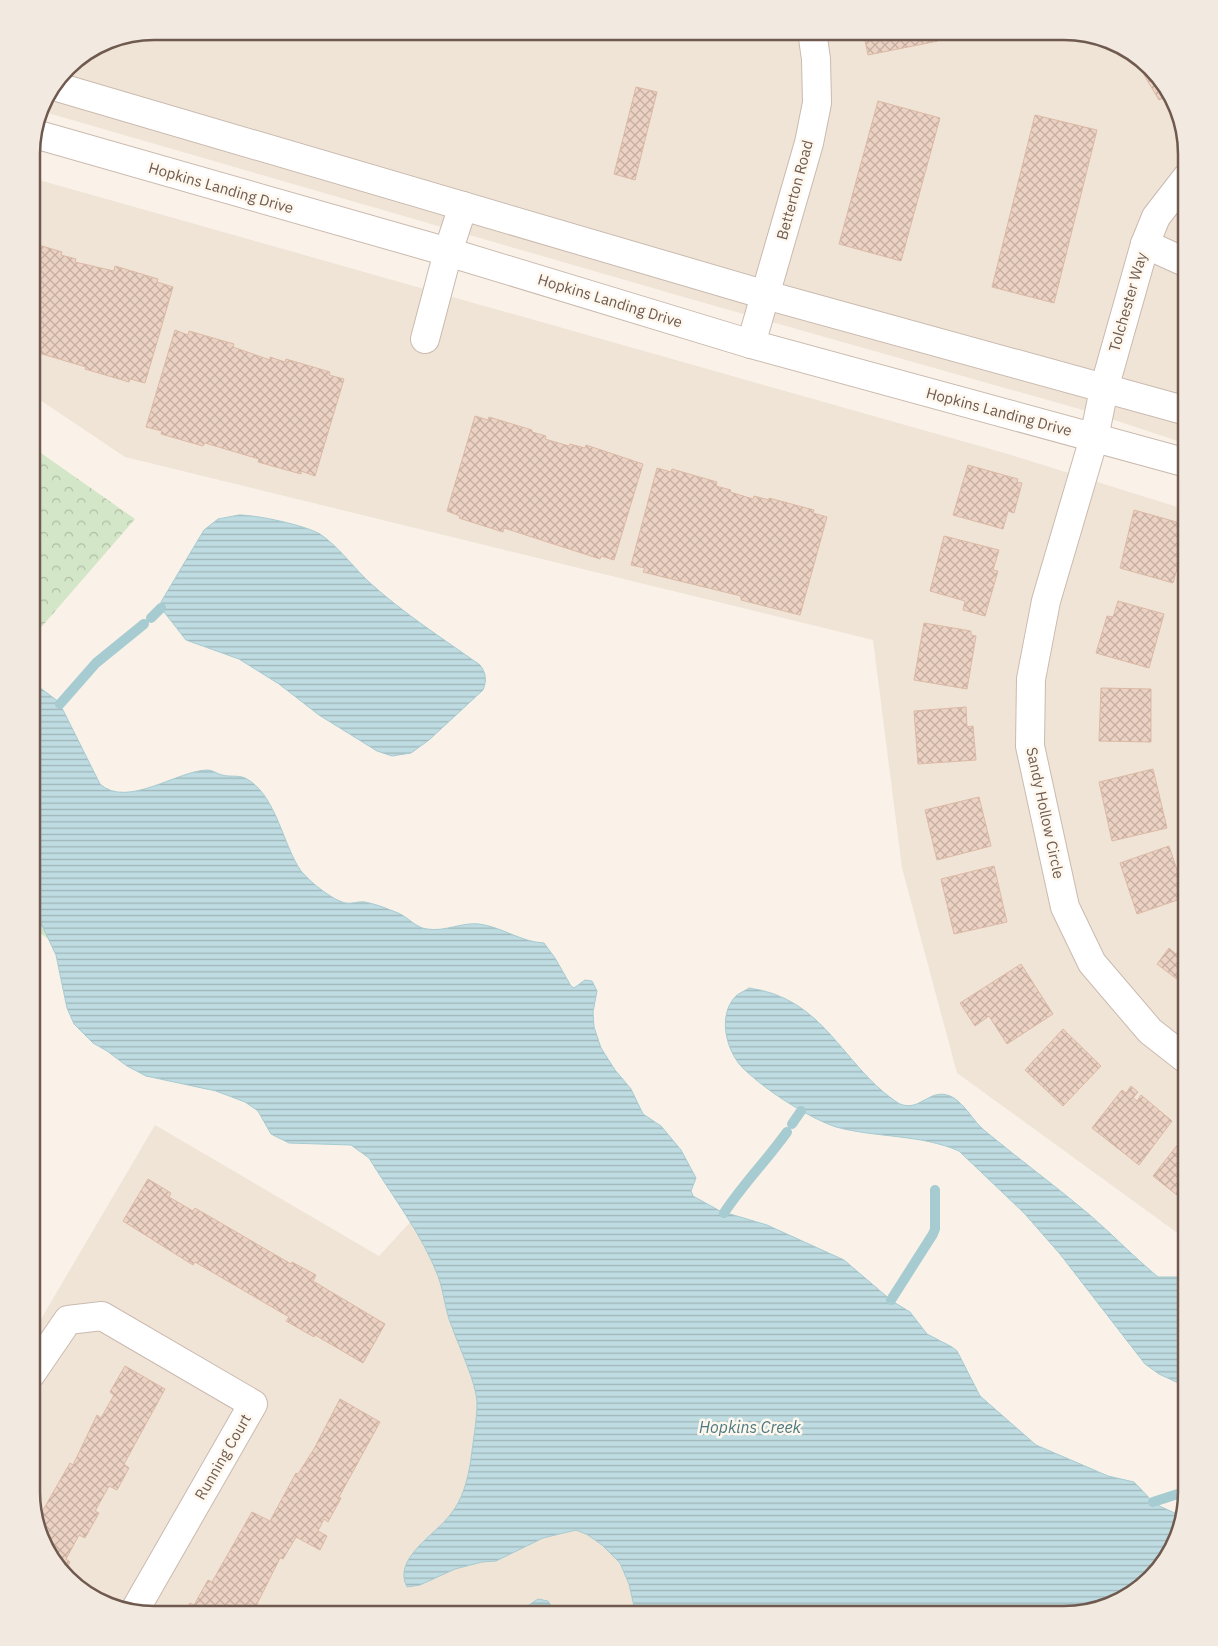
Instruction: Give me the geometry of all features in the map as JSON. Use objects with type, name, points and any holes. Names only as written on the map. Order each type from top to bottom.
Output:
[{"type":"street","name":"Betterton Road","points":[[751,344],[809,143],[817,103],[816,59],[813,40]]},
{"type":"street","points":[[61,88],[766,295],[1178,409]]},
{"type":"street","name":"Hopkins Landing Drive","points":[[42,136],[448,252],[751,344],[1178,461]]},
{"type":"street","name":"Tolchester Way","points":[[1094,438],[1104,389],[1145,244],[1156,217],[1178,189]]},
{"type":"street","points":[[426,339],[448,252],[463,206]]},
{"type":"street","points":[[1145,244],[1178,259]]},
{"type":"street","name":"Sandy Hollow Circle","points":[[1094,438],[1046,601],[1030,679],[1030,746],[1065,907],[1092,963],[1150,1031],[1178,1053]]},
{"type":"street","name":"Running Court","points":[[40,1361],[68,1320],[102,1316],[253,1404],[138,1605]]},
{"type":"shaded area","points":[[1072,40],[1108,49],[1121,55],[1145,73],[1159,91],[1172,117],[1178,154],[1178,441],[1090,412],[701,302],[48,113],[59,91],[79,68],[103,52],[117,46],[139,41]]},
{"type":"shaded area","points":[[40,180],[1008,454],[1178,507],[1178,1233],[957,1073],[902,868],[873,640],[125,457],[40,400]]},
{"type":"shaded area","points":[[155,1125],[379,1256],[426,1205],[681,1606],[154,1606],[124,1602],[110,1597],[97,1591],[73,1573],[52,1543],[42,1514],[40,1492],[40,1321]]},
{"type":"green space","points":[[40,452],[135,519],[40,629]]},
{"type":"green space","points":[[40,920],[50,940],[40,933]]},
{"type":"water","points":[[239,515],[280,521],[320,534],[395,604],[480,665],[485,677],[483,690],[429,740],[411,753],[392,756],[377,751],[319,715],[279,684],[239,659],[186,640],[161,608],[161,602],[204,530],[218,519]]},
{"type":"water","name":"Hopkins Creek","points":[[40,688],[59,702],[100,784],[111,791],[138,791],[182,776],[208,770],[222,775],[245,778],[255,785],[271,806],[302,873],[334,898],[346,903],[363,902],[378,905],[402,915],[423,928],[434,930],[466,924],[479,924],[496,928],[527,940],[544,943],[571,986],[574,988],[585,980],[592,981],[597,991],[593,1012],[594,1027],[601,1048],[615,1070],[631,1089],[643,1114],[661,1126],[681,1150],[696,1178],[691,1191],[693,1196],[720,1211],[767,1225],[844,1260],[892,1301],[910,1312],[927,1334],[957,1351],[980,1396],[1036,1445],[1108,1476],[1134,1482],[1155,1504],[1176,1513],[1166,1543],[1150,1567],[1127,1587],[1101,1600],[1086,1604],[1064,1606],[634,1606],[629,1584],[620,1563],[602,1545],[588,1535],[576,1530],[543,1538],[496,1561],[482,1562],[455,1569],[420,1585],[407,1587],[404,1577],[405,1567],[410,1557],[450,1515],[462,1496],[470,1466],[476,1424],[477,1402],[474,1385],[450,1321],[438,1276],[424,1245],[369,1158],[351,1145],[289,1143],[271,1134],[258,1111],[245,1102],[216,1091],[146,1076],[127,1066],[93,1043],[74,1024],[67,1008],[56,955],[40,921]]},
{"type":"water","points":[[749,988],[775,994],[796,1005],[814,1018],[830,1034],[876,1086],[903,1105],[911,1106],[918,1104],[938,1095],[954,1098],[985,1131],[1091,1216],[1158,1277],[1178,1277],[1178,1383],[1159,1374],[1145,1364],[1060,1254],[1024,1213],[959,1151],[929,1142],[867,1133],[825,1123],[789,1103],[746,1071],[739,1064],[729,1046],[726,1035],[726,1014],[730,1004],[737,995]]},
{"type":"water","points":[[538,1599],[548,1601],[551,1606],[528,1606]]},
{"type":"building","points":[[865,40],[938,40],[938,41],[868,55]]},
{"type":"building","points":[[1141,70],[1159,91],[1163,98],[1159,100]]},
{"type":"building","points":[[636,87],[657,92],[635,180],[614,174]]},
{"type":"building","points":[[878,101],[940,118],[901,261],[839,244]]},
{"type":"building","points":[[1035,115],[1097,130],[1054,303],[992,287]]},
{"type":"building","points":[[40,245],[62,252],[61,255],[76,259],[75,262],[114,271],[115,266],[158,279],[157,282],[173,287],[145,383],[130,379],[129,382],[85,369],[86,367],[40,353]]},
{"type":"building","points":[[175,330],[188,335],[189,331],[234,344],[233,347],[270,360],[270,357],[285,362],[286,359],[330,372],[329,375],[344,379],[315,476],[301,471],[301,474],[258,462],[259,459],[205,443],[203,446],[161,434],[162,431],[146,427]]},
{"type":"building","points":[[475,416],[488,420],[489,417],[532,430],[532,432],[546,436],[545,439],[569,446],[570,444],[585,448],[586,445],[643,464],[614,560],[601,556],[600,559],[504,528],[503,532],[459,518],[460,516],[447,511]]},
{"type":"building","points":[[968,465],[1018,479],[1017,482],[1022,483],[1014,513],[1008,511],[1003,529],[953,515]]},
{"type":"building","points":[[657,468],[671,472],[672,469],[717,482],[716,486],[753,499],[754,496],[769,500],[769,498],[814,510],[813,513],[827,517],[800,615],[741,600],[741,596],[643,572],[645,568],[631,565]]},
{"type":"building","points":[[1134,510],[1178,522],[1178,565],[1173,583],[1120,568]]},
{"type":"building","points":[[944,536],[999,550],[993,570],[998,571],[985,616],[963,610],[965,601],[930,591]]},
{"type":"building","points":[[1118,601],[1164,614],[1149,668],[1096,653],[1107,616],[1113,617]]},
{"type":"building","points":[[924,623],[971,631],[971,635],[976,636],[967,689],[914,680]]},
{"type":"building","points":[[1101,688],[1151,689],[1151,742],[1099,741]]},
{"type":"building","points":[[966,707],[967,727],[973,726],[976,760],[918,764],[914,711]]},
{"type":"building","points":[[1153,769],[1167,828],[1112,841],[1099,782]]},
{"type":"building","points":[[979,797],[991,846],[937,860],[925,810]]},
{"type":"building","points":[[1169,846],[1178,873],[1178,900],[1137,914],[1120,863]]},
{"type":"building","points":[[994,866],[1007,922],[954,934],[941,879]]},
{"type":"building","points":[[1169,948],[1176,954],[1178,951],[1178,980],[1157,964]]},
{"type":"building","points":[[1021,964],[1053,1014],[1007,1044],[989,1016],[975,1026],[960,1003]]},
{"type":"building","points":[[1063,1029],[1101,1066],[1063,1106],[1025,1070]]},
{"type":"building","points":[[1131,1086],[1138,1092],[1133,1098],[1137,1101],[1141,1095],[1172,1121],[1139,1165],[1092,1128],[1122,1090],[1126,1093]]},
{"type":"building","points":[[1178,1144],[1178,1196],[1153,1176]]},
{"type":"building","points":[[148,1179],[171,1193],[169,1197],[193,1211],[195,1208],[291,1264],[292,1262],[316,1275],[313,1281],[385,1324],[363,1363],[315,1335],[314,1337],[286,1321],[289,1317],[195,1262],[193,1265],[123,1221]]},
{"type":"building","points":[[125,1366],[165,1389],[124,1464],[129,1468],[117,1490],[109,1486],[95,1511],[99,1513],[85,1538],[79,1535],[66,1559],[70,1562],[68,1566],[52,1543],[42,1512],[70,1463],[73,1465],[97,1415],[101,1418],[114,1395],[110,1392]]},
{"type":"building","points":[[340,1399],[380,1422],[339,1497],[341,1498],[328,1522],[324,1519],[318,1531],[327,1536],[320,1550],[296,1537],[283,1559],[280,1558],[256,1606],[248,1603],[246,1606],[188,1606],[190,1603],[194,1605],[208,1580],[212,1582],[252,1512],[270,1521],[296,1473],[298,1474],[314,1449]]},
{"type":"waterway","points":[[151,618],[161,608]]},
{"type":"waterway","points":[[60,704],[96,663],[144,624]]},
{"type":"waterway","points":[[792,1124],[801,1111]]},
{"type":"waterway","points":[[724,1213],[787,1132]]},
{"type":"waterway","points":[[891,1300],[933,1234],[935,1229],[935,1190]]},
{"type":"waterway","points":[[1153,1502],[1178,1494]]}]
